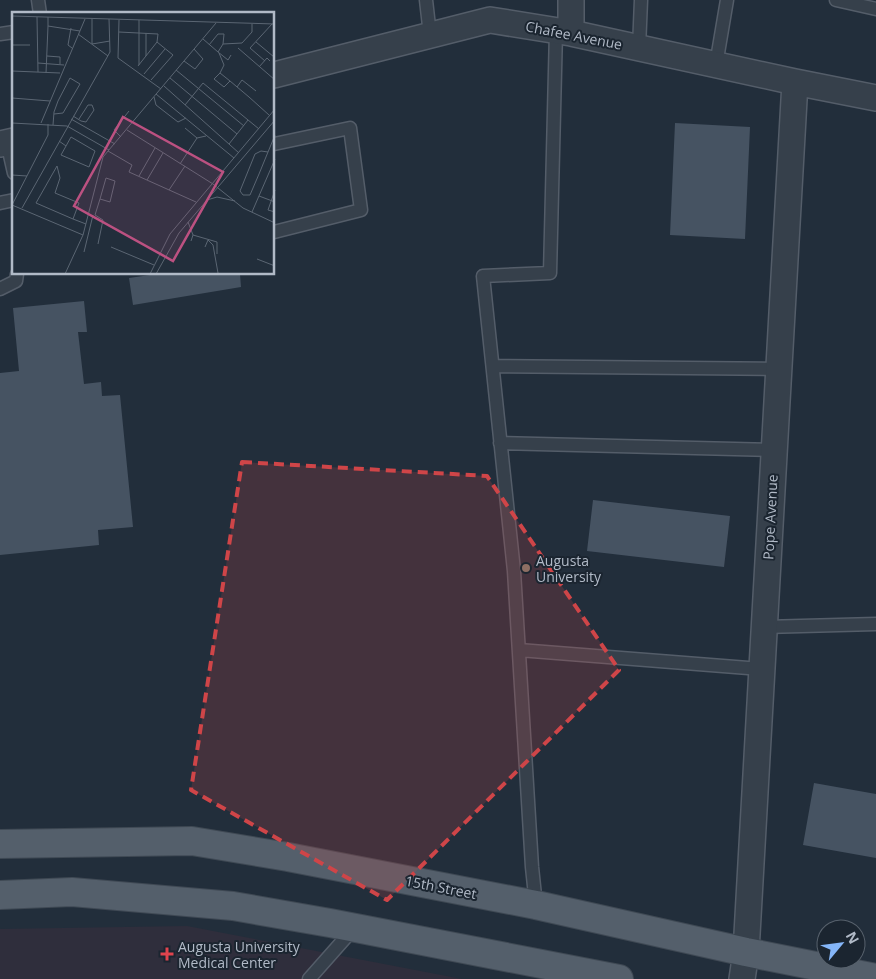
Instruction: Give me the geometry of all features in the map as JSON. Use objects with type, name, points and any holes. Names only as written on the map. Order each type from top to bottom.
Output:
[{"type":"main road","name":"15th Street","points":[[0,844],[192,841],[288,857],[536,905],[746,952],[876,978]]},
{"type":"main road","points":[[0,861],[23,860],[108,842]]},
{"type":"main road","points":[[0,895],[72,892],[233,906],[355,928],[606,978]]},
{"type":"street","points":[[563,32],[571,0]]},
{"type":"street","name":"Chafee Avenue","points":[[275,75],[490,20],[563,32],[876,98]]},
{"type":"street","name":"Pope Avenue","points":[[742,979],[746,952],[795,82]]},
{"type":"lane","points":[[426,0],[430,35]]},
{"type":"lane","points":[[639,48],[641,0]]},
{"type":"lane","points":[[716,65],[727,0]]},
{"type":"lane","points":[[836,0],[876,9]]},
{"type":"lane","points":[[536,905],[532,867],[514,570],[483,276],[550,273],[563,32]]},
{"type":"lane","points":[[275,144],[350,128],[361,210],[275,232]]},
{"type":"lane","points":[[7,142],[12,164]]},
{"type":"lane","points":[[0,289],[16,281],[17,275]]},
{"type":"lane","points":[[493,366],[778,369]]},
{"type":"lane","points":[[500,443],[773,450]]},
{"type":"lane","points":[[764,627],[876,624]]},
{"type":"lane","points":[[519,650],[761,670]]},
{"type":"lane","points":[[309,979],[355,928]]},
{"type":"highlighted area","points":[[242,462],[487,476],[619,670],[387,900],[191,790]]},
{"type":"shaded area","name":"Augusta University Medical Center","points":[[187,926],[462,979],[0,979],[0,929]]},
{"type":"building","points":[[675,123],[750,127],[745,239],[670,235]]},
{"type":"building","points":[[150,275],[240,275],[241,287],[133,305],[129,278]]},
{"type":"building","points":[[84,301],[87,332],[78,332],[84,384],[101,382],[102,396],[120,395],[133,527],[98,530],[99,545],[0,555],[0,373],[19,371],[13,308]]},
{"type":"building","points":[[593,500],[730,516],[724,567],[587,551]]},
{"type":"building","points":[[814,783],[876,794],[876,858],[803,845]]},
{"type":"place","name":"Augusta University","points":[[526,568]]},
{"type":"place","name":"Augusta University Medical Center","points":[[167,954]]}]
